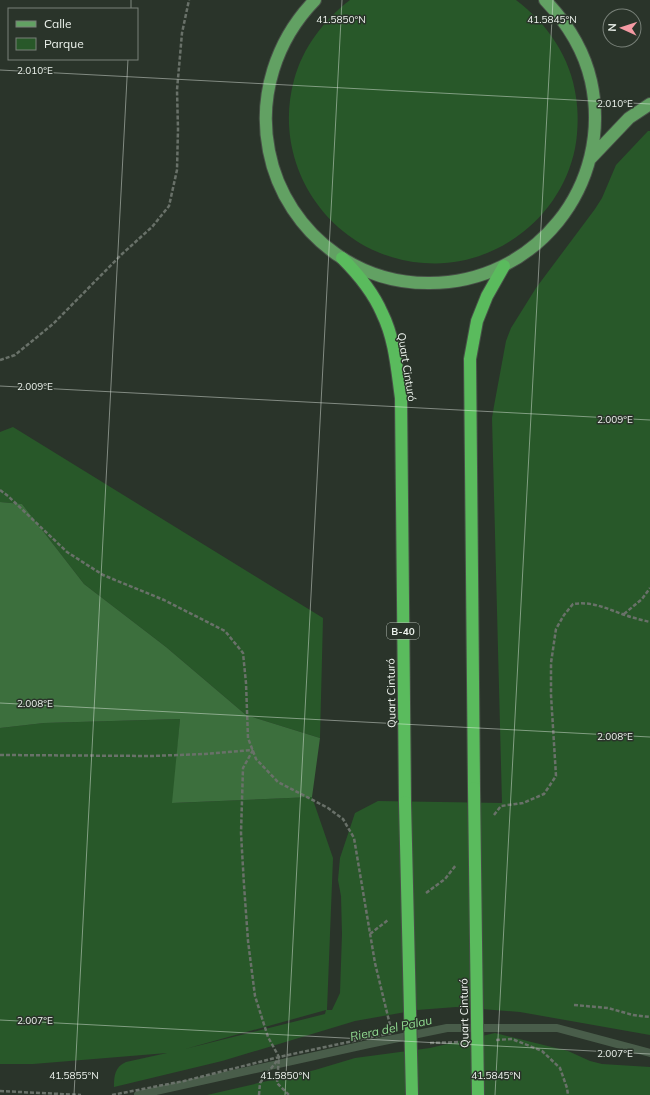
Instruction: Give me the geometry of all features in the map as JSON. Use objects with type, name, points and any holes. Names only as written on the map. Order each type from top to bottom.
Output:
[{"type":"highway","name":"Quart Cinturó","points":[[342,258],[355,271],[368,288],[382,313],[390,335],[401,398],[405,802],[412,1095]]},
{"type":"highway","name":"Quart Cinturó","points":[[478,1095],[470,359],[477,321],[487,296],[504,266]]},
{"type":"main road","points":[[315,0],[303,12],[286,38],[269,82],[266,129],[270,159],[281,189],[297,215],[312,233],[329,249],[342,258],[380,276],[408,282],[436,284],[464,280],[491,272],[526,253],[554,227],[576,196],[586,172],[590,160],[595,128],[595,112],[591,80],[573,36],[565,23],[545,0]]},
{"type":"main road","points":[[590,160],[629,118],[650,104]]},
{"type":"path","points":[[0,360],[16,355],[52,324],[122,254],[152,227],[169,206],[177,170],[178,129],[176,90],[182,33],[189,0]]},
{"type":"path","points":[[0,490],[67,552],[103,575],[164,600],[225,630],[243,653],[246,683],[248,738],[256,759],[278,782],[328,808],[343,819],[354,838],[377,970],[387,1017],[392,1033],[396,1038]]},
{"type":"path","points":[[624,615],[642,599],[650,588]]},
{"type":"path","points":[[492,819],[501,806],[522,803],[544,794],[556,776],[551,695],[551,663],[556,629],[564,615],[573,604],[582,603],[594,604],[624,615],[650,622]]},
{"type":"path","points":[[0,755],[151,756],[253,750]]},
{"type":"path","points":[[253,750],[243,768],[241,833],[248,934],[255,996],[268,1037],[279,1057],[277,1083],[289,1095]]},
{"type":"path","points":[[426,893],[445,880],[459,861]]},
{"type":"path","points":[[370,934],[388,920]]},
{"type":"path","points":[[574,1005],[608,1008],[633,1015],[650,1017]]},
{"type":"path","points":[[112,1095],[184,1081],[279,1057],[392,1033]]},
{"type":"path","points":[[489,1040],[512,1039],[542,1050],[560,1068],[568,1095]]},
{"type":"path","points":[[429,1043],[466,1041]]},
{"type":"path","points":[[259,1095],[260,1083],[279,1057]]},
{"type":"path","points":[[0,1091],[81,1095]]},
{"type":"green space","points":[[350,0],[516,0],[538,19],[556,42],[569,69],[576,97],[578,120],[572,162],[560,189],[544,212],[534,223],[512,240],[501,247],[476,257],[451,263],[424,263],[391,257],[362,244],[337,226],[316,202],[301,175],[291,145],[289,113],[294,80],[303,56],[323,25]]},
{"type":"green space","points":[[648,131],[650,131],[650,1035],[520,1012],[456,1007],[417,1010],[355,1021],[222,1061],[114,1087],[114,1079],[117,1069],[122,1064],[167,1053],[33,1064],[0,1064],[0,728],[44,723],[180,719],[173,803],[312,797],[333,858],[327,1010],[332,1010],[340,993],[342,934],[341,896],[338,880],[340,858],[355,813],[378,801],[502,803],[492,418],[494,406],[506,341],[511,328],[536,288],[595,209],[602,198],[616,165]],"holes":[[[326,1010],[325,1014],[185,1049]]]},
{"type":"green space","points":[[13,427],[323,618],[320,738],[246,715],[166,647],[84,584],[22,504],[0,502],[0,432]]},
{"type":"green space","points":[[0,502],[22,504],[84,584],[166,647],[246,715],[320,738],[312,797],[172,803],[180,719],[44,723],[0,728]]},
{"type":"green space","points":[[495,1033],[568,1051],[590,1061],[602,1064],[650,1067],[650,1095],[207,1095],[315,1070],[355,1058],[430,1048]]},
{"type":"waterway","name":"Riera del Palau","points":[[138,1095],[447,1028],[557,1028],[650,1053]]}]
